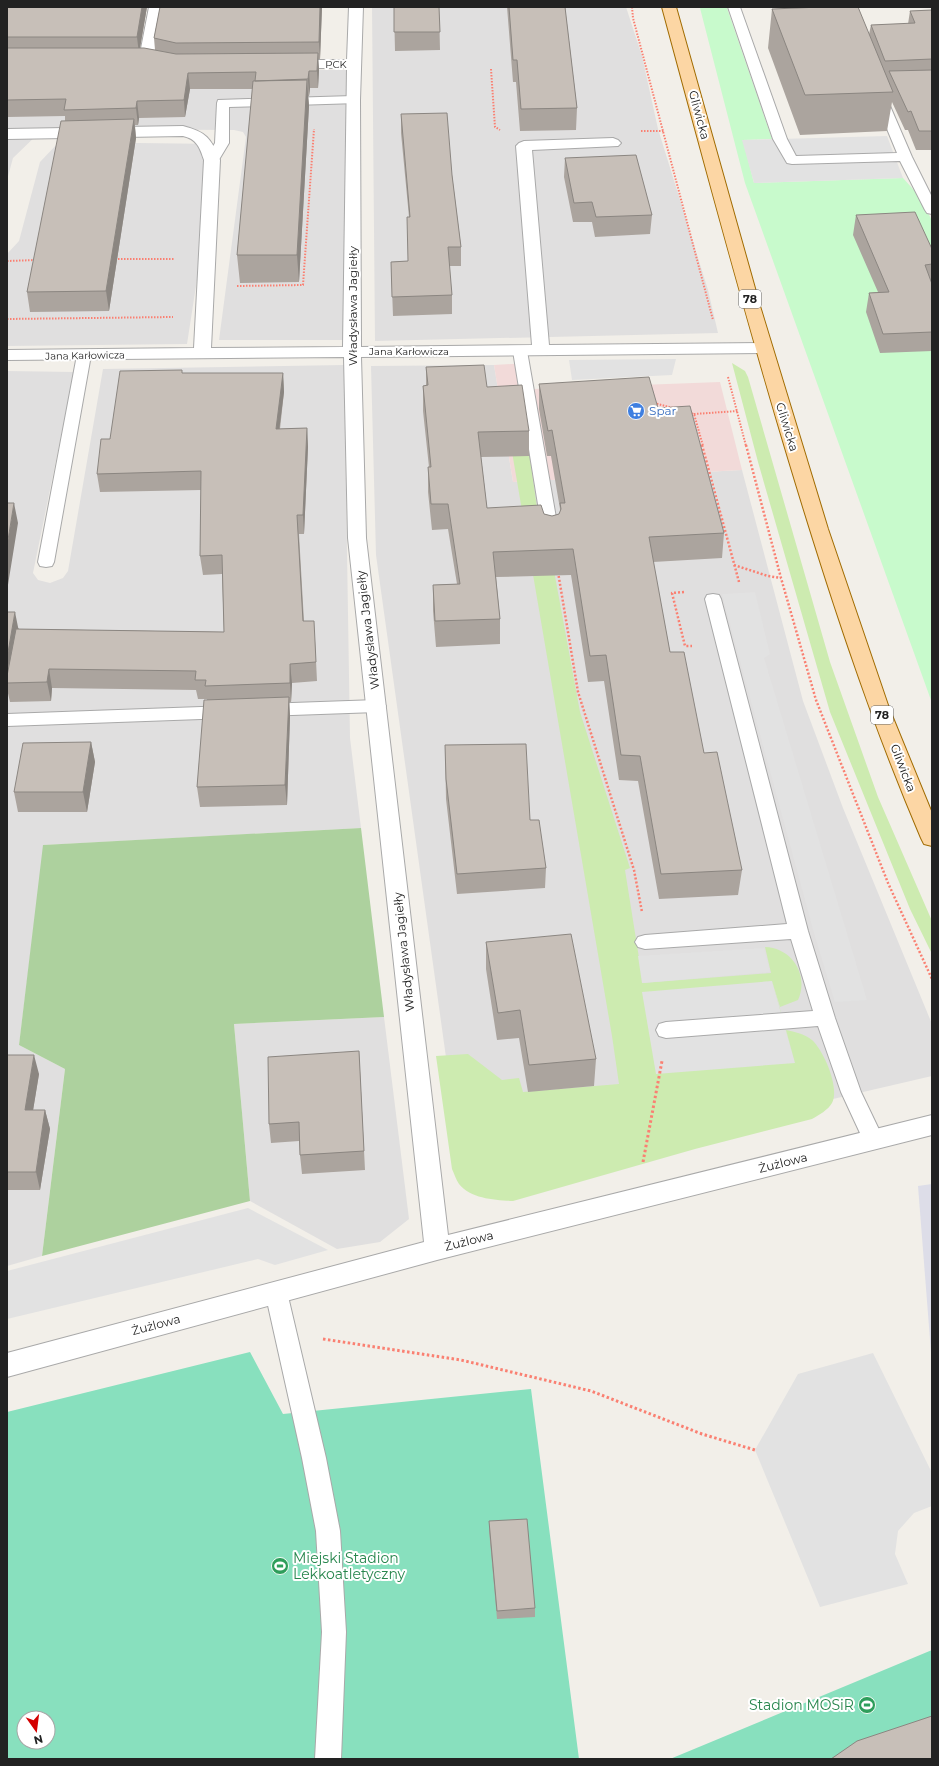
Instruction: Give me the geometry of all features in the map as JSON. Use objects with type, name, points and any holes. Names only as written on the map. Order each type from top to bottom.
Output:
[{"type":"main road","name":"Gliwicka","points":[[669,7],[763,348],[838,590],[876,699],[914,797],[932,838]]},
{"type":"street","points":[[131,59],[153,60],[156,7]]},
{"type":"street","name":"Władysława Jagiełły","points":[[356,7],[353,100],[352,352],[357,538],[437,1249]]},
{"type":"street","name":"PCK","points":[[274,64],[354,64]]},
{"type":"street","points":[[7,134],[183,131],[194,133],[201,137],[206,144],[212,160],[202,354]]},
{"type":"street","points":[[541,350],[524,146],[613,143]]},
{"type":"street","name":"Jana Karłowicza","points":[[7,356],[541,350],[721,350],[763,348]]},
{"type":"street","name":"Żużlowa","points":[[7,1365],[437,1249],[932,1125]]},
{"type":"lane","points":[[734,7],[780,139],[792,160],[905,157]]},
{"type":"lane","points":[[889,85],[875,85],[905,157],[927,190],[932,210]]},
{"type":"lane","points":[[212,160],[222,143],[224,103],[353,100]]},
{"type":"lane","points":[[520,351],[551,534]]},
{"type":"lane","points":[[46,562],[84,355]]},
{"type":"lane","points":[[713,599],[798,931],[825,1018],[851,1092],[873,1140]]},
{"type":"lane","points":[[7,720],[376,706]]},
{"type":"lane","points":[[645,942],[798,931]]},
{"type":"lane","points":[[666,1030],[825,1018]]},
{"type":"lane","points":[[276,1292],[314,1458],[328,1531],[334,1632],[328,1759]]},
{"type":"path","points":[[632,7],[633,18],[781,578],[816,700],[885,876],[932,979]]},
{"type":"path","points":[[492,70],[495,127],[524,146]]},
{"type":"path","points":[[236,286],[303,285],[315,126]]},
{"type":"path","points":[[111,260],[207,258]]},
{"type":"path","points":[[7,261],[39,260]]},
{"type":"path","points":[[7,319],[203,316]]},
{"type":"path","points":[[648,401],[678,410]]},
{"type":"path","points":[[686,412],[694,414],[738,411]]},
{"type":"path","points":[[694,414],[739,584]]},
{"type":"path","points":[[734,565],[744,567],[765,577],[781,578]]},
{"type":"path","points":[[557,567],[578,692],[634,870],[643,916]]},
{"type":"path","points":[[654,1194],[643,1163],[658,1088]]},
{"type":"path","points":[[285,1333],[461,1360],[591,1391],[702,1434],[755,1450]]},
{"type":"shaded area","points":[[372,7],[626,7],[642,56],[658,129],[708,290],[718,333],[375,341]]},
{"type":"shaded area","points":[[7,68],[346,70],[345,340],[219,340],[246,137],[243,132],[234,130],[48,129],[41,131],[13,158],[7,180]]},
{"type":"shaded area","points":[[887,136],[903,178],[754,183],[742,140]]},
{"type":"shaded area","points":[[59,142],[218,144],[187,344],[7,346],[7,254],[19,241],[40,162]]},
{"type":"shaded area","points":[[676,359],[672,375],[572,380],[569,360]]},
{"type":"shaded area","points":[[527,363],[534,389],[720,382],[742,470],[513,482],[494,365]]},
{"type":"shaded area","points":[[344,365],[350,738],[361,828],[44,845],[19,1045],[65,1069],[42,1256],[7,1266],[7,371],[74,372],[33,573],[38,580],[50,583],[63,578],[68,571],[103,369]]},
{"type":"shaded area","points":[[494,365],[513,482],[742,470],[803,701],[843,808],[932,1024],[932,1076],[617,1149],[461,1165],[376,555],[371,366]]},
{"type":"shaded area","points":[[755,592],[770,654],[764,658],[867,1000],[835,1002],[814,933],[722,594]]},
{"type":"shaded area","points":[[764,948],[770,972],[642,983],[638,956]]},
{"type":"shaded area","points":[[772,981],[795,1063],[656,1074],[642,992]]},
{"type":"shaded area","points":[[384,1017],[409,1219],[380,1242],[337,1249],[250,1201],[234,1024]]},
{"type":"shaded area","points":[[932,1184],[932,1365],[918,1186]]},
{"type":"shaded area","points":[[248,1208],[328,1250],[275,1265],[258,1259],[7,1319],[7,1271]]},
{"type":"shaded area","points":[[873,1353],[932,1473],[932,1506],[914,1513],[898,1531],[895,1554],[908,1584],[820,1607],[755,1450],[798,1374]]},
{"type":"green space","points":[[700,8],[727,8],[772,139],[743,140],[754,183],[903,178],[921,198],[932,221],[932,703],[745,183]]},
{"type":"green space","points":[[732,363],[745,371],[748,377],[830,662],[878,797],[932,921],[932,954],[910,909],[830,712],[758,462]]},
{"type":"green space","points":[[529,451],[543,550],[550,549],[580,712],[630,868],[625,870],[643,983],[771,973],[765,947],[784,952],[791,958],[800,973],[801,991],[798,1000],[780,1007],[772,981],[795,1063],[786,1030],[806,1036],[817,1045],[830,1070],[834,1088],[834,1096],[832,1103],[828,1108],[812,1119],[695,1149],[513,1201],[477,1196],[464,1189],[457,1181],[452,1169],[436,1056],[468,1054],[502,1080],[519,1078],[523,1092],[619,1084],[512,452]]},
{"type":"green space","points":[[361,828],[384,1017],[234,1024],[250,1201],[42,1256],[65,1069],[19,1045],[43,845]]},
{"type":"green space","name":"Miejski Stadion Lekkoatletyczny","points":[[250,1352],[283,1414],[531,1389],[579,1759],[7,1759],[7,1412]]},
{"type":"green space","name":"Stadion MOSiR","points":[[932,1650],[932,1759],[670,1759]]},
{"type":"building","points":[[7,7],[142,7],[137,37],[7,37]]},
{"type":"building","points":[[160,7],[320,7],[319,42],[176,43],[154,38]]},
{"type":"building","points":[[394,7],[439,7],[440,32],[394,32]]},
{"type":"building","points":[[509,7],[565,7],[577,108],[521,109],[517,60],[513,60]]},
{"type":"building","points":[[858,7],[893,92],[805,95],[772,9]]},
{"type":"building","points":[[932,10],[932,59],[885,61],[871,25],[915,23],[910,11]]},
{"type":"building","points":[[7,48],[144,48],[176,54],[318,53],[317,71],[309,71],[308,79],[255,81],[256,72],[188,73],[184,100],[137,101],[136,108],[64,110],[66,99],[7,100]]},
{"type":"building","points":[[932,70],[932,131],[919,131],[911,111],[908,112],[889,71]]},
{"type":"building","points":[[307,80],[297,255],[237,255],[253,81]]},
{"type":"building","points":[[447,113],[452,175],[461,247],[448,247],[452,295],[392,297],[391,262],[408,261],[407,217],[410,217],[401,114]]},
{"type":"building","points":[[134,119],[106,291],[27,292],[61,121]]},
{"type":"building","points":[[636,155],[652,215],[596,217],[592,202],[574,203],[565,158]]},
{"type":"building","points":[[915,212],[932,249],[932,264],[925,265],[932,284],[932,332],[883,334],[869,293],[889,292],[856,215]]},
{"type":"building","points":[[484,365],[487,387],[522,385],[529,431],[478,432],[487,508],[541,505],[544,514],[552,516],[559,514],[561,509],[560,503],[565,503],[552,430],[548,431],[539,384],[649,377],[658,408],[690,406],[724,533],[649,537],[670,652],[684,652],[704,753],[717,752],[742,870],[661,874],[640,756],[621,755],[606,655],[590,656],[573,549],[493,552],[500,619],[435,621],[433,585],[460,584],[448,504],[431,504],[428,467],[431,467],[423,386],[428,385],[426,367]]},
{"type":"building","points":[[182,370],[182,373],[283,373],[276,429],[307,428],[303,515],[297,515],[303,621],[314,621],[316,662],[290,664],[290,683],[205,686],[206,680],[195,680],[196,671],[49,669],[47,682],[7,683],[16,629],[224,632],[222,555],[200,556],[201,471],[97,474],[101,439],[110,439],[120,371]]},
{"type":"building","points":[[7,503],[14,503],[7,546]]},
{"type":"building","points":[[7,612],[15,612],[7,658]]},
{"type":"building","points":[[289,697],[285,785],[197,787],[204,700]]},
{"type":"building","points":[[91,742],[83,792],[14,792],[23,743]]},
{"type":"building","points":[[526,744],[530,820],[539,820],[546,868],[457,874],[446,779],[445,745]]},
{"type":"building","points":[[571,934],[596,1059],[529,1065],[520,1010],[498,1013],[486,942]]},
{"type":"building","points":[[359,1051],[364,1151],[300,1155],[299,1122],[269,1124],[268,1057]]},
{"type":"building","points":[[7,1055],[34,1055],[25,1110],[45,1110],[36,1172],[7,1172]]},
{"type":"building","points":[[527,1519],[535,1608],[497,1611],[489,1521]]},
{"type":"building","points":[[932,1716],[932,1759],[831,1759],[857,1741]]},
{"type":"place","name":"Spar","points":[[636,411]]},
{"type":"place","name":"Miejski Stadion Lekkoatletyczny","points":[[280,1566]]},
{"type":"place","name":"Stadion MOSiR","points":[[867,1705]]}]
